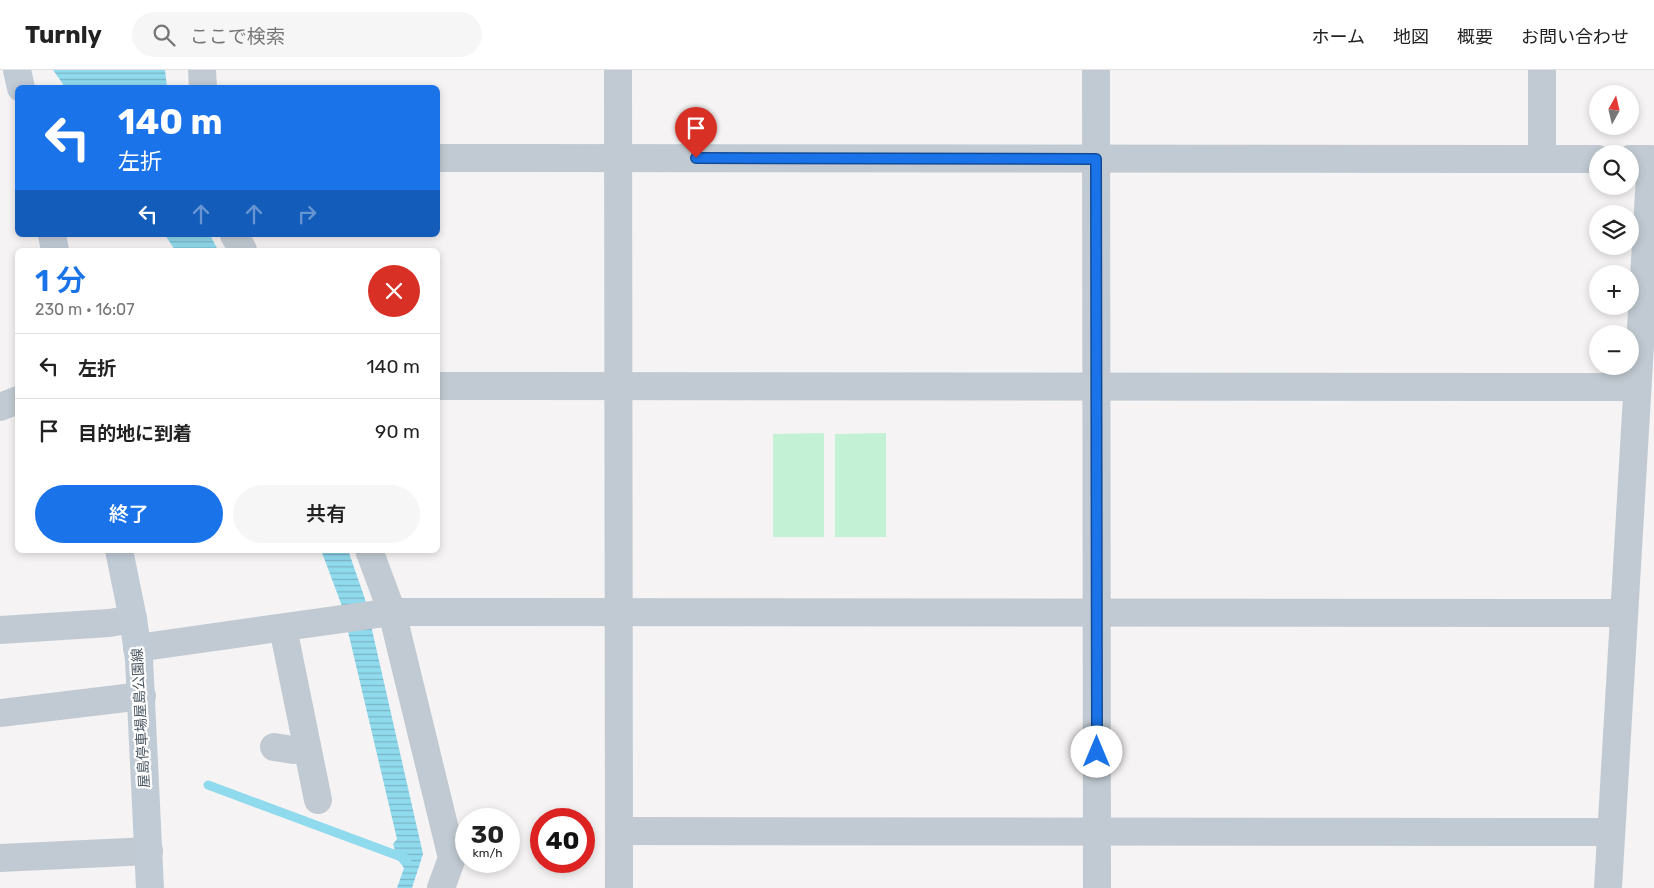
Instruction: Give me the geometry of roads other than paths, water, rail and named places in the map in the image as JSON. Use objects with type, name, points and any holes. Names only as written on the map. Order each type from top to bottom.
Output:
[{"type":"main road","points":[[17,70],[20,85]]},
{"type":"main road","name":"屋島停車場屋島公園線","points":[[120,553],[134,618],[138,648],[142,696],[150,888]]},
{"type":"street","points":[[202,70],[203,85]]},
{"type":"street","points":[[618,70],[619,888]]},
{"type":"street","points":[[1096,70],[1097,888]]},
{"type":"street","points":[[1542,70],[1542,159]]},
{"type":"street","points":[[440,158],[1589,159]]},
{"type":"street","points":[[1608,888],[1651,159],[1639,159]]},
{"type":"street","points":[[235,237],[242,248]]},
{"type":"street","points":[[440,386],[1637,387]]},
{"type":"street","points":[[0,408],[15,401]]},
{"type":"street","points":[[370,553],[382,614],[452,858],[441,888]]},
{"type":"street","points":[[138,648],[382,614],[618,612],[1624,613]]},
{"type":"street","points":[[0,630],[109,623],[134,618]]},
{"type":"street","points":[[283,628],[318,800]]},
{"type":"street","points":[[0,713],[142,696]]},
{"type":"street","points":[[274,747],[293,750],[307,747]]},
{"type":"street","points":[[619,831],[1611,832]]},
{"type":"street","points":[[0,858],[149,851]]},
{"type":"water","points":[[53,70],[165,70],[167,85],[64,85]]},
{"type":"water","points":[[166,237],[211,237],[217,248],[174,248]]},
{"type":"water","points":[[322,553],[349,553],[365,599],[423,854],[412,888],[397,888],[404,868],[398,860],[393,844],[397,839],[342,606]]},
{"type":"waterway","points":[[208,785],[407,859]]}]
